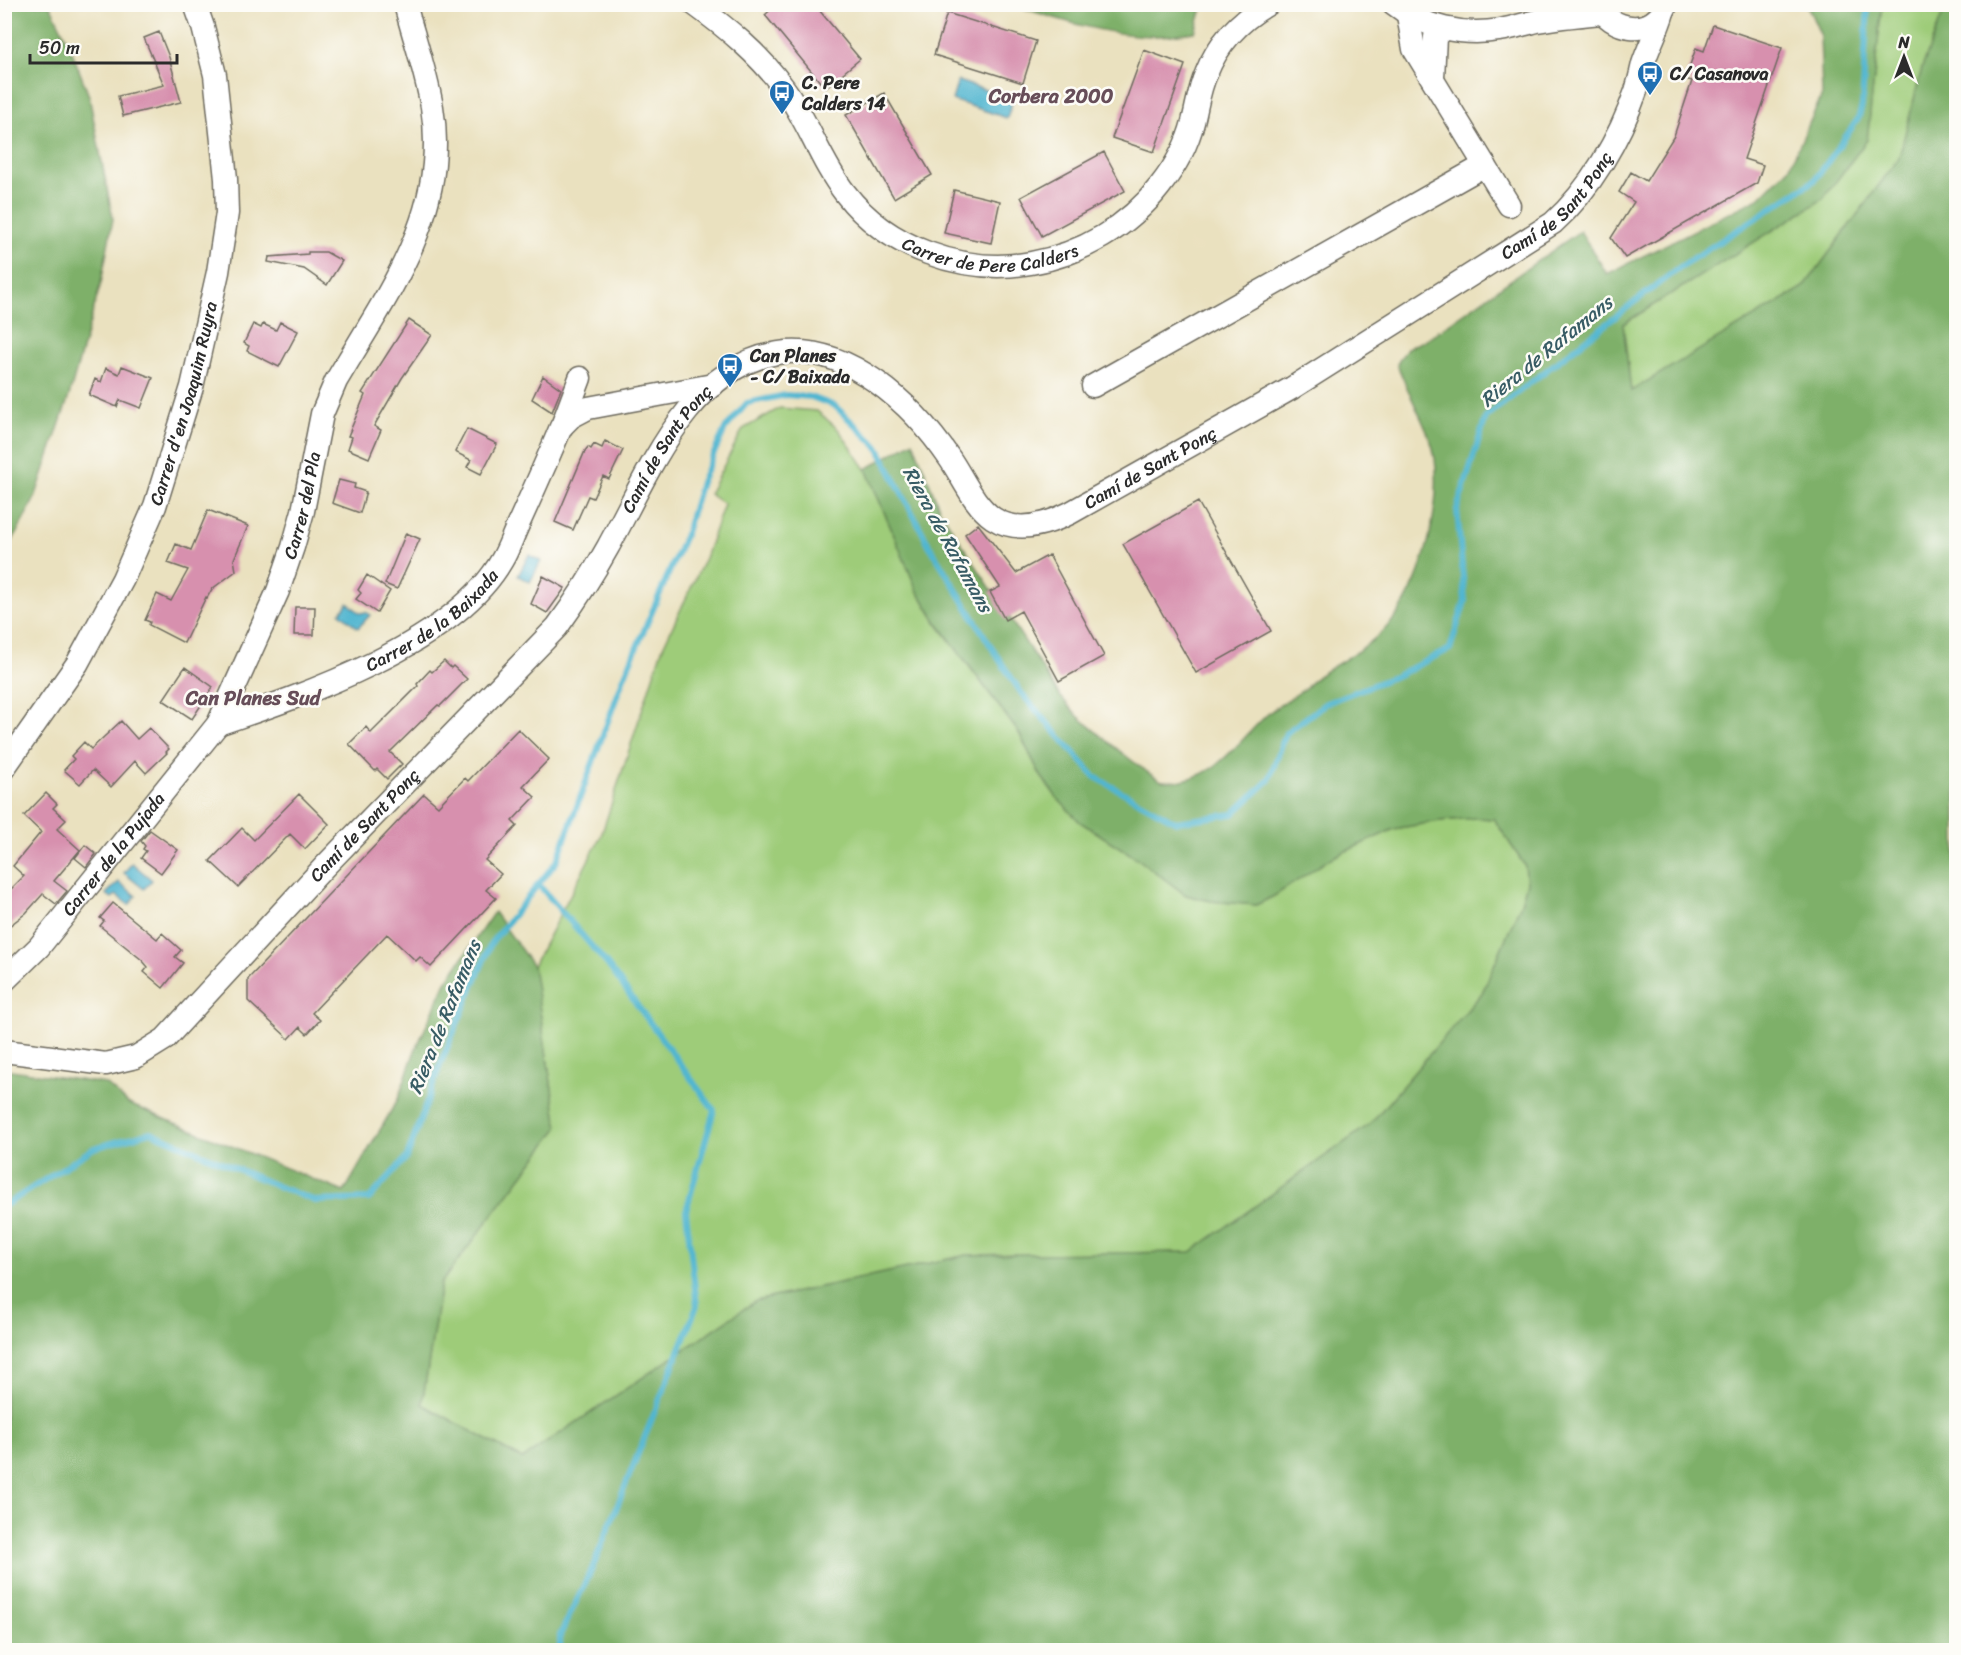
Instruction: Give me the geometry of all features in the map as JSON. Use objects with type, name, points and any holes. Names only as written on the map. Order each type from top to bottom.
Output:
[{"type":"street","name":"Carrer d'en Joaquim Ruyra","points":[[4,768],[77,664],[123,579],[155,506],[192,387],[218,272],[227,213],[222,131],[215,75],[195,4]]},
{"type":"street","name":"Carrer del Pla","points":[[218,724],[278,591],[303,511],[322,414],[327,400],[407,260],[427,207],[435,145],[432,106],[405,4]]},
{"type":"street","name":"Carrer de Pere Calders","points":[[694,4],[744,44],[775,76],[797,109],[845,193],[874,223],[911,246],[936,256],[998,267],[1036,262],[1072,252],[1111,232],[1139,210],[1171,172],[1182,151],[1192,126],[1205,75],[1218,50],[1242,23],[1268,4]]},
{"type":"street","points":[[1533,22],[1557,4]]},
{"type":"street","points":[[1401,10],[1443,29],[1498,31],[1599,9],[1610,21],[1633,28],[1645,26],[1655,20],[1665,8]]},
{"type":"street","name":"Camí de Sant Ponç","points":[[4,1051],[106,1064],[136,1057],[165,1039],[325,866],[557,627],[608,548],[668,438],[684,415],[712,385],[748,361],[780,352],[819,354],[841,361],[865,374],[908,409],[934,438],[979,503],[992,517],[1019,526],[1046,524],[1070,513],[1292,388],[1553,223],[1582,194],[1602,162],[1637,90],[1644,62],[1665,8]]},
{"type":"street","points":[[1401,10],[1414,49],[1509,205]]},
{"type":"street","points":[[1621,26],[1635,44],[1644,62]]},
{"type":"street","points":[[1433,78],[1435,37],[1443,29]]},
{"type":"street","points":[[1093,386],[1485,165]]},
{"type":"street","name":"Carrer de la Baixada","points":[[218,724],[311,692],[368,666],[421,636],[473,597],[501,561],[561,427],[580,378]]},
{"type":"street","name":"Carrer de la Baixada","points":[[561,427],[571,417],[588,408],[712,385]]},
{"type":"street","name":"Carrer de la Pujada","points":[[4,981],[39,947],[218,724]]},
{"type":"green space","points":[[5,4],[50,5],[69,44],[89,96],[113,219],[101,283],[69,396],[35,498],[5,555]]},
{"type":"green space","points":[[1013,5],[1203,5],[1195,32],[1167,36],[1140,36],[1066,21]]},
{"type":"green space","points":[[1807,5],[1882,5],[1867,140],[1823,199],[1623,324],[1631,391],[1804,287],[1899,158],[1922,68],[1946,5],[1956,5],[1956,1650],[5,1650],[5,1069],[106,1084],[129,1104],[344,1192],[398,1099],[414,1053],[446,982],[494,912],[533,966],[558,1128],[441,1283],[422,1404],[522,1459],[756,1301],[967,1255],[1191,1252],[1370,1124],[1482,993],[1520,906],[1527,883],[1525,866],[1494,819],[1439,821],[1394,829],[1331,858],[1274,896],[1256,905],[1211,901],[1186,895],[1138,859],[1080,822],[1058,799],[1041,776],[1019,733],[936,621],[917,590],[866,469],[913,441],[940,510],[1060,696],[1075,714],[1158,779],[1182,780],[1198,776],[1224,759],[1270,712],[1377,637],[1398,613],[1410,592],[1421,567],[1429,539],[1436,484],[1435,460],[1430,439],[1397,364],[1407,348],[1426,340],[1580,231],[1607,274],[1759,198],[1789,168],[1822,95],[1820,34]]},
{"type":"green space","points":[[1882,5],[1946,5],[1922,68],[1899,158],[1804,287],[1631,392],[1623,324],[1822,199],[1867,140]]},
{"type":"green space","points":[[780,408],[817,411],[839,430],[866,469],[917,590],[936,622],[1019,733],[1041,776],[1058,799],[1080,822],[1138,859],[1186,895],[1211,901],[1256,905],[1274,896],[1331,858],[1394,829],[1439,821],[1476,818],[1494,819],[1525,866],[1527,883],[1520,906],[1482,993],[1370,1124],[1191,1252],[967,1255],[756,1301],[522,1459],[422,1405],[441,1283],[558,1128],[533,966],[601,836],[662,649],[705,558],[724,504],[709,494],[743,429]]},
{"type":"water","points":[[958,81],[1013,99],[1007,118],[952,100]]},
{"type":"water","points":[[529,555],[541,561],[530,582],[518,576]]},
{"type":"water","points":[[348,603],[360,613],[366,612],[370,615],[358,628],[340,613]]},
{"type":"water","points":[[132,863],[152,880],[144,889],[124,873]]},
{"type":"water","points":[[119,882],[136,896],[129,905],[116,895],[112,898],[106,894]]},
{"type":"building","points":[[777,4],[814,4],[860,59],[825,88],[765,15]]},
{"type":"building","points":[[947,13],[1036,41],[1023,83],[934,55]]},
{"type":"building","points":[[1713,25],[1782,48],[1744,159],[1763,165],[1757,183],[1625,258],[1611,238],[1634,202],[1619,192],[1631,172],[1646,181],[1674,136],[1692,81],[1685,79],[1696,48],[1704,51]]},
{"type":"building","points":[[159,32],[169,57],[181,102],[123,116],[118,96],[164,85],[144,38]]},
{"type":"building","points":[[1144,50],[1185,65],[1154,152],[1112,138]]},
{"type":"building","points":[[884,93],[932,175],[894,198],[846,115]]},
{"type":"building","points":[[1104,152],[1125,191],[1042,236],[1021,197]]},
{"type":"building","points":[[954,190],[1000,201],[991,243],[944,233]]},
{"type":"building","points":[[308,252],[326,252],[342,261],[327,285],[304,269],[268,262],[269,257],[308,254]]},
{"type":"building","points":[[409,320],[432,335],[402,378],[374,426],[381,430],[369,458],[348,449],[352,437],[348,436],[365,395],[362,393]]},
{"type":"building","points":[[280,322],[298,331],[279,367],[247,351],[249,346],[244,343],[253,324],[261,328],[263,324],[276,330]]},
{"type":"building","points":[[122,366],[153,378],[141,408],[120,400],[117,407],[89,395],[95,379],[101,382],[106,368],[119,374]]},
{"type":"building","points":[[543,376],[561,389],[552,412],[532,399]]},
{"type":"building","points":[[467,429],[497,444],[481,474],[467,467],[471,460],[455,452]]},
{"type":"building","points":[[605,441],[623,450],[609,479],[603,476],[593,498],[588,496],[573,530],[555,522],[585,451],[588,447],[591,449],[594,444],[602,448]]},
{"type":"building","points":[[339,480],[355,484],[354,488],[366,492],[360,513],[332,503]]},
{"type":"building","points":[[1198,502],[1271,631],[1196,673],[1123,544]]},
{"type":"building","points":[[208,510],[248,526],[234,559],[236,571],[212,589],[206,597],[184,643],[149,625],[150,622],[145,620],[157,594],[171,601],[188,570],[168,563],[176,544],[191,550]]},
{"type":"building","points":[[978,524],[1016,573],[1049,555],[1104,656],[1059,681],[1021,611],[1005,620],[990,592],[1000,587],[965,534]]},
{"type":"building","points":[[406,533],[420,539],[397,589],[385,584]]},
{"type":"building","points":[[367,575],[390,591],[377,613],[356,599],[361,593],[358,590]]},
{"type":"building","points":[[543,576],[565,588],[547,613],[531,604]]},
{"type":"building","points":[[295,607],[315,607],[314,635],[294,635]]},
{"type":"building","points":[[444,661],[467,679],[390,752],[402,764],[387,779],[377,769],[375,771],[349,744],[366,727],[371,733],[418,686],[417,684],[430,670],[432,672]]},
{"type":"building","points":[[185,667],[213,687],[192,719],[163,700]]},
{"type":"building","points":[[121,721],[137,739],[149,728],[169,749],[167,753],[146,773],[135,761],[111,787],[93,770],[80,784],[64,770],[74,759],[71,756],[84,742],[91,749]]},
{"type":"building","points":[[518,729],[549,759],[523,786],[535,797],[512,821],[517,826],[485,860],[501,874],[486,890],[496,898],[431,967],[420,957],[416,961],[387,934],[312,1013],[320,1020],[307,1034],[300,1027],[289,1039],[248,1001],[248,979],[424,794],[438,806],[465,778],[468,781]]},
{"type":"building","points":[[46,793],[57,804],[53,808],[66,820],[57,829],[80,850],[54,881],[67,891],[56,904],[43,894],[26,913],[4,930],[4,896],[24,876],[13,866],[41,832],[24,816]]},
{"type":"building","points":[[299,794],[329,824],[305,849],[290,834],[238,887],[210,861],[242,828],[254,840]]},
{"type":"building","points":[[150,830],[178,850],[161,873],[141,858],[146,851],[141,841]]},
{"type":"building","points":[[85,845],[96,854],[86,867],[75,858]]},
{"type":"building","points":[[113,903],[157,939],[162,933],[181,950],[175,957],[183,963],[163,988],[144,972],[148,967],[142,960],[100,926],[104,921],[100,918]]},
{"type":"waterway","name":"Riera de Rafamans","points":[[4,1206],[94,1148],[151,1132],[315,1201],[369,1199],[407,1157],[442,1060],[491,943],[557,861],[624,677],[686,533],[701,482],[725,429],[747,403],[786,395],[811,397],[835,406],[878,447],[929,545],[995,653],[1022,694],[1095,777],[1176,822],[1233,814],[1269,780],[1286,733],[1326,703],[1396,676],[1450,649],[1465,601],[1457,509],[1486,417],[1680,267],[1815,180],[1858,119],[1862,106],[1868,4]]},
{"type":"waterway","points":[[538,884],[607,964],[714,1110],[686,1211],[697,1306],[592,1569],[560,1635],[560,1650]]},
{"type":"place","name":"C/ Casanova","points":[[1650,97]]},
{"type":"place","name":"C. Pere Calders 14","points":[[782,116]]},
{"type":"place","name":"Can Planes - C/ Baixada","points":[[730,389]]},
{"type":"district","name":"Corbera 2000","points":[[1051,96]]},
{"type":"district","name":"Can Planes Sud","points":[[253,698]]}]
